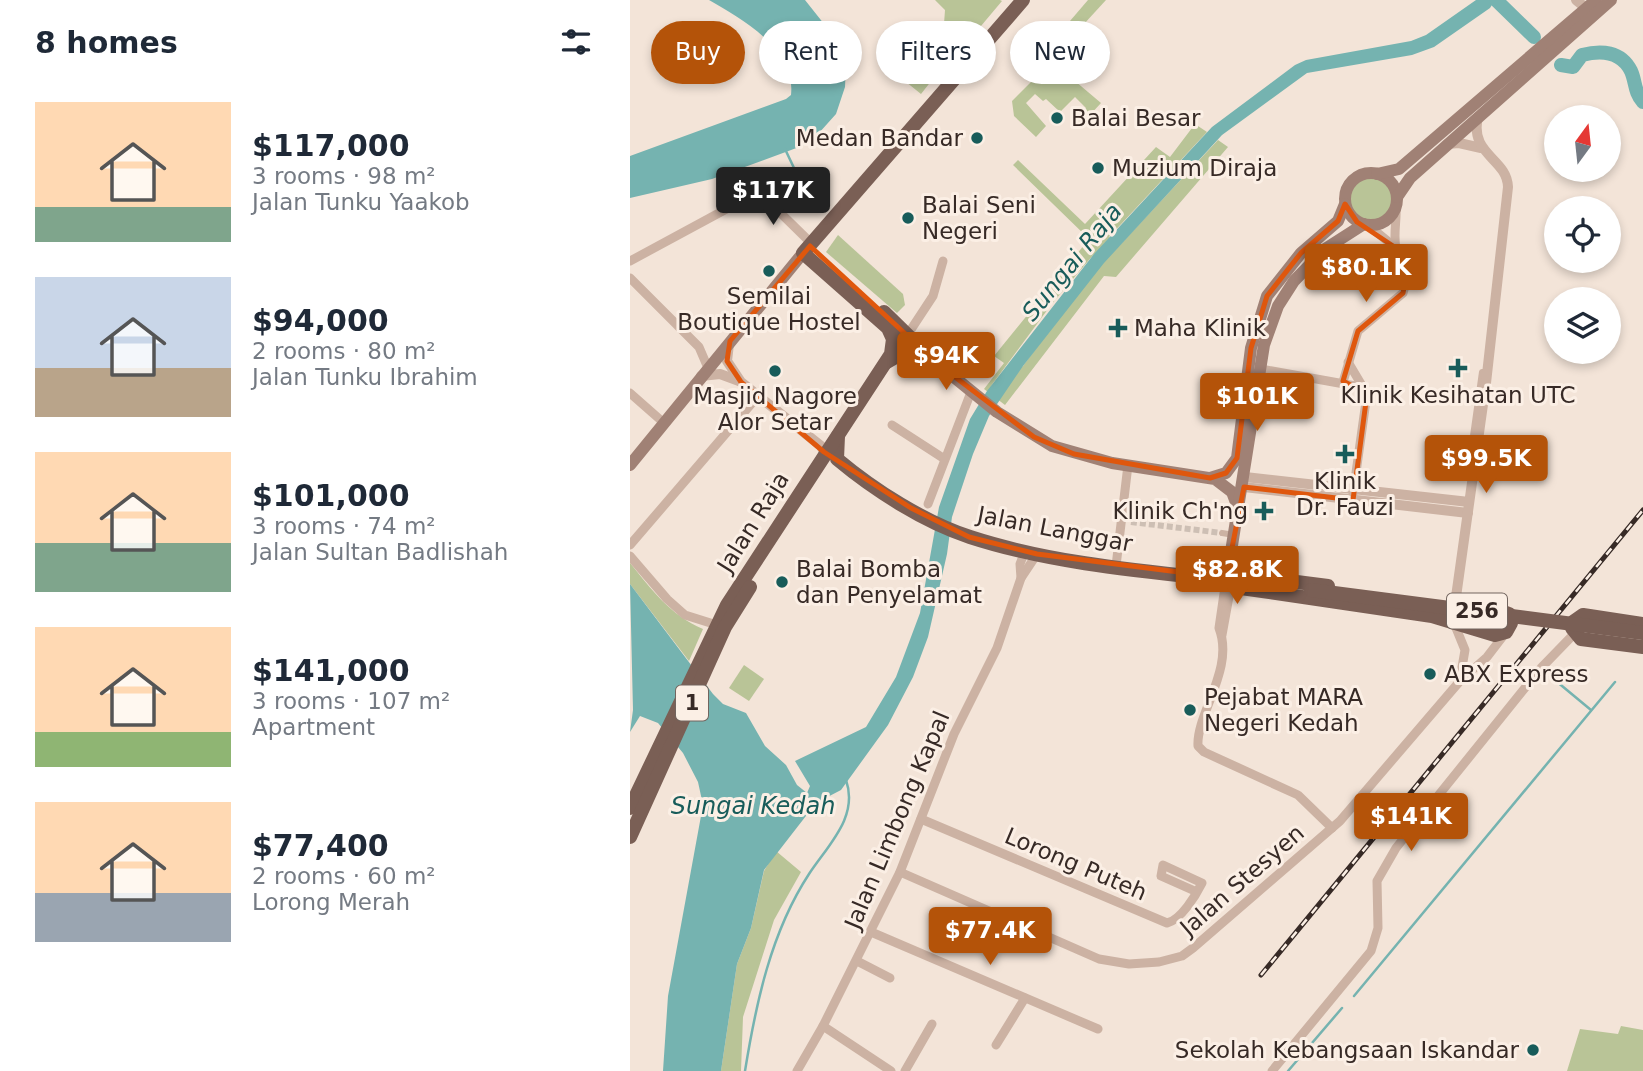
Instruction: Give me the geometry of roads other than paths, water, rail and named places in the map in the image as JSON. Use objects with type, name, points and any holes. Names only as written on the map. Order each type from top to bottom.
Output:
[{"type":"main road","points":[[1231,580],[1241,588],[1450,620],[1495,635],[1508,630],[1511,620],[1507,612],[1294,581],[1255,583],[1238,574],[1230,558],[1228,534],[1238,512],[1245,482],[1264,345],[1283,296],[1325,249],[1366,225],[1385,221],[1410,178],[1611,0]]},
{"type":"main road","points":[[630,465],[806,250],[1021,1]]},
{"type":"main road","points":[[1210,478],[1226,473],[1237,458],[1247,368],[1265,302],[1293,262],[1338,221],[1350,183],[1358,176],[1399,169],[1588,2]]},
{"type":"main road","points":[[1377,174],[1391,182],[1396,202]]},
{"type":"main road","points":[[1345,204],[1353,218],[1366,225]]},
{"type":"main road","points":[[806,250],[908,334],[933,360],[975,395],[1052,446],[1128,466],[1210,478],[1228,488],[1238,512]]},
{"type":"main road","points":[[806,250],[892,332],[892,347],[887,362]]},
{"type":"main road","points":[[887,362],[906,351],[933,360]]},
{"type":"main road","name":"Jalan Raja","points":[[718,632],[830,454],[838,434],[887,362]]},
{"type":"main road","name":"Jalan Langgar","points":[[830,454],[850,470],[952,530],[1031,552],[1116,566],[1643,633]]},
{"type":"main road","name":"1","points":[[820,474],[830,454]]},
{"type":"main road","points":[[820,474],[832,465],[850,470]]},
{"type":"main road","name":"Jalan Raja","points":[[718,632],[820,474]]},
{"type":"main road","points":[[1205,577],[1220,571],[1230,558]]},
{"type":"main road","points":[[1643,624],[1583,615],[1573,622],[1574,634],[1581,639],[1643,647]]},
{"type":"main road","name":"1","points":[[630,837],[658,763],[718,632]]},
{"type":"main road","name":"1","points":[[630,808],[658,763]]},
{"type":"street","points":[[1455,604],[1508,187],[1505,175],[1481,148],[1476,131],[1478,117]]},
{"type":"street","points":[[1447,144],[1459,143],[1481,148]]},
{"type":"street","points":[[630,261],[756,193],[762,195],[808,240],[806,250]]},
{"type":"street","points":[[1343,382],[1358,331],[1403,293],[1406,275],[1395,248],[1396,202]]},
{"type":"street","points":[[1366,225],[1395,248]]},
{"type":"street","points":[[908,334],[933,296],[943,261]]},
{"type":"street","points":[[630,278],[699,347],[718,355]]},
{"type":"street","points":[[730,341],[727,361],[741,383]]},
{"type":"street","points":[[699,347],[704,372],[720,374],[741,383],[830,454]]},
{"type":"street","points":[[1348,362],[1365,390],[1353,494]]},
{"type":"street","points":[[1261,369],[1356,384],[1365,390]]},
{"type":"street","points":[[1473,436],[1482,372]]},
{"type":"street","points":[[630,393],[664,423]]},
{"type":"street","points":[[928,504],[943,458],[975,395]]},
{"type":"street","points":[[630,545],[758,396]]},
{"type":"street","points":[[892,425],[943,458]]},
{"type":"street","points":[[1116,566],[1126,521],[1128,466]]},
{"type":"street","points":[[1245,482],[1468,508]]},
{"type":"street","name":"Jalan Limbong Kapal","points":[[796,1071],[857,961],[900,872],[966,707],[997,648],[1031,552]]},
{"type":"street","points":[[630,556],[667,599],[685,615],[718,632]]},
{"type":"street","name":"Jalan Stesyen","points":[[1231,580],[1222,635],[1218,685],[1198,746],[1204,752],[1298,795],[1332,828]]},
{"type":"street","points":[[1450,620],[1458,630],[1465,650],[1460,681]]},
{"type":"street","name":"Jalan Stesyen","points":[[900,872],[1100,959],[1129,964],[1173,959],[1212,933],[1332,828],[1460,681],[1487,657],[1508,630]]},
{"type":"street","points":[[1272,1071],[1371,951],[1378,928],[1377,881],[1396,848],[1541,668],[1574,634]]},
{"type":"street","name":"Lorong Puteh","points":[[921,819],[1167,923],[1176,919],[1199,888]]},
{"type":"street","points":[[871,932],[1098,1029]]},
{"type":"street","points":[[857,961],[890,978]]},
{"type":"street","points":[[996,1045],[1025,998]]},
{"type":"street","points":[[905,1071],[932,1024]]},
{"type":"street","points":[[823,1026],[891,1071]]},
{"type":"water","points":[[709,0],[805,0],[822,21],[759,21],[759,33]]},
{"type":"water","name":"Sungai Kedah","points":[[1476,0],[1495,0],[1490,8],[1434,47],[1412,55],[1307,73],[1222,135],[1104,263],[1023,366],[989,416],[973,454],[952,517],[947,554],[928,637],[913,677],[888,725],[841,790],[816,803],[764,870],[751,928],[737,964],[721,1071],[663,1071],[668,996],[703,805],[698,782],[683,753],[658,723],[640,716],[630,732],[633,710],[630,584],[713,694],[723,704],[746,713],[765,746],[786,765],[797,785],[807,793],[810,786],[795,761],[866,727],[896,677],[920,613],[939,507],[970,419],[987,391],[1094,254],[1212,127],[1295,65],[1306,60],[1411,41],[1426,35]]},
{"type":"water","points":[[790,84],[845,84],[836,114],[810,143],[712,179],[630,198],[630,156],[791,95]]},
{"type":"waterway","points":[[1496,0],[1534,37]]},
{"type":"waterway","points":[[1561,65],[1573,67],[1582,55],[1589,53],[1616,56],[1627,64],[1643,102]]},
{"type":"waterway","points":[[785,149],[794,168],[822,204]]},
{"type":"waterway","points":[[1550,676],[1591,710]]},
{"type":"waterway","points":[[1354,996],[1615,682]]},
{"type":"waterway","points":[[745,1071],[760,994],[775,944],[796,896],[840,830],[848,806],[846,780]]},
{"type":"waterway","points":[[1288,1071],[1342,1008]]},
{"type":"tunnel","points":[[1131,522],[1222,533]]},
{"type":"railway","points":[[1261,975],[1643,510]]},
{"type":"place","name":"Balai Besar","points":[[1057,118]]},
{"type":"place","name":"Medan Bandar","points":[[977,138]]},
{"type":"place","name":"Muzium Diraja","points":[[1098,168]]},
{"type":"place","name":"Balai Seni Negeri","points":[[908,218]]},
{"type":"place","name":"Semilai Boutique Hostel","points":[[769,271]]},
{"type":"place","name":"Maha Klinik","points":[[1118,328]]},
{"type":"place","name":"Klinik Kesihatan UTC","points":[[1458,368]]},
{"type":"place","name":"Masjid Nagore Alor Setar","points":[[775,371]]},
{"type":"place","name":"Klinik Dr. Fauzi","points":[[1345,454]]},
{"type":"place","name":"Klinik Ch'ng","points":[[1264,511]]},
{"type":"place","name":"Balai Bomba dan Penyelamat","points":[[782,582]]},
{"type":"place","name":"ABX Express","points":[[1430,674]]},
{"type":"place","name":"Pejabat MARA Negeri Kedah","points":[[1190,710]]},
{"type":"place","name":"Sekolah Kebangsaan Iskandar","points":[[1533,1050]]},
{"type":"water label","name":"Sungai Raja","points":[[1072,262]]}]
